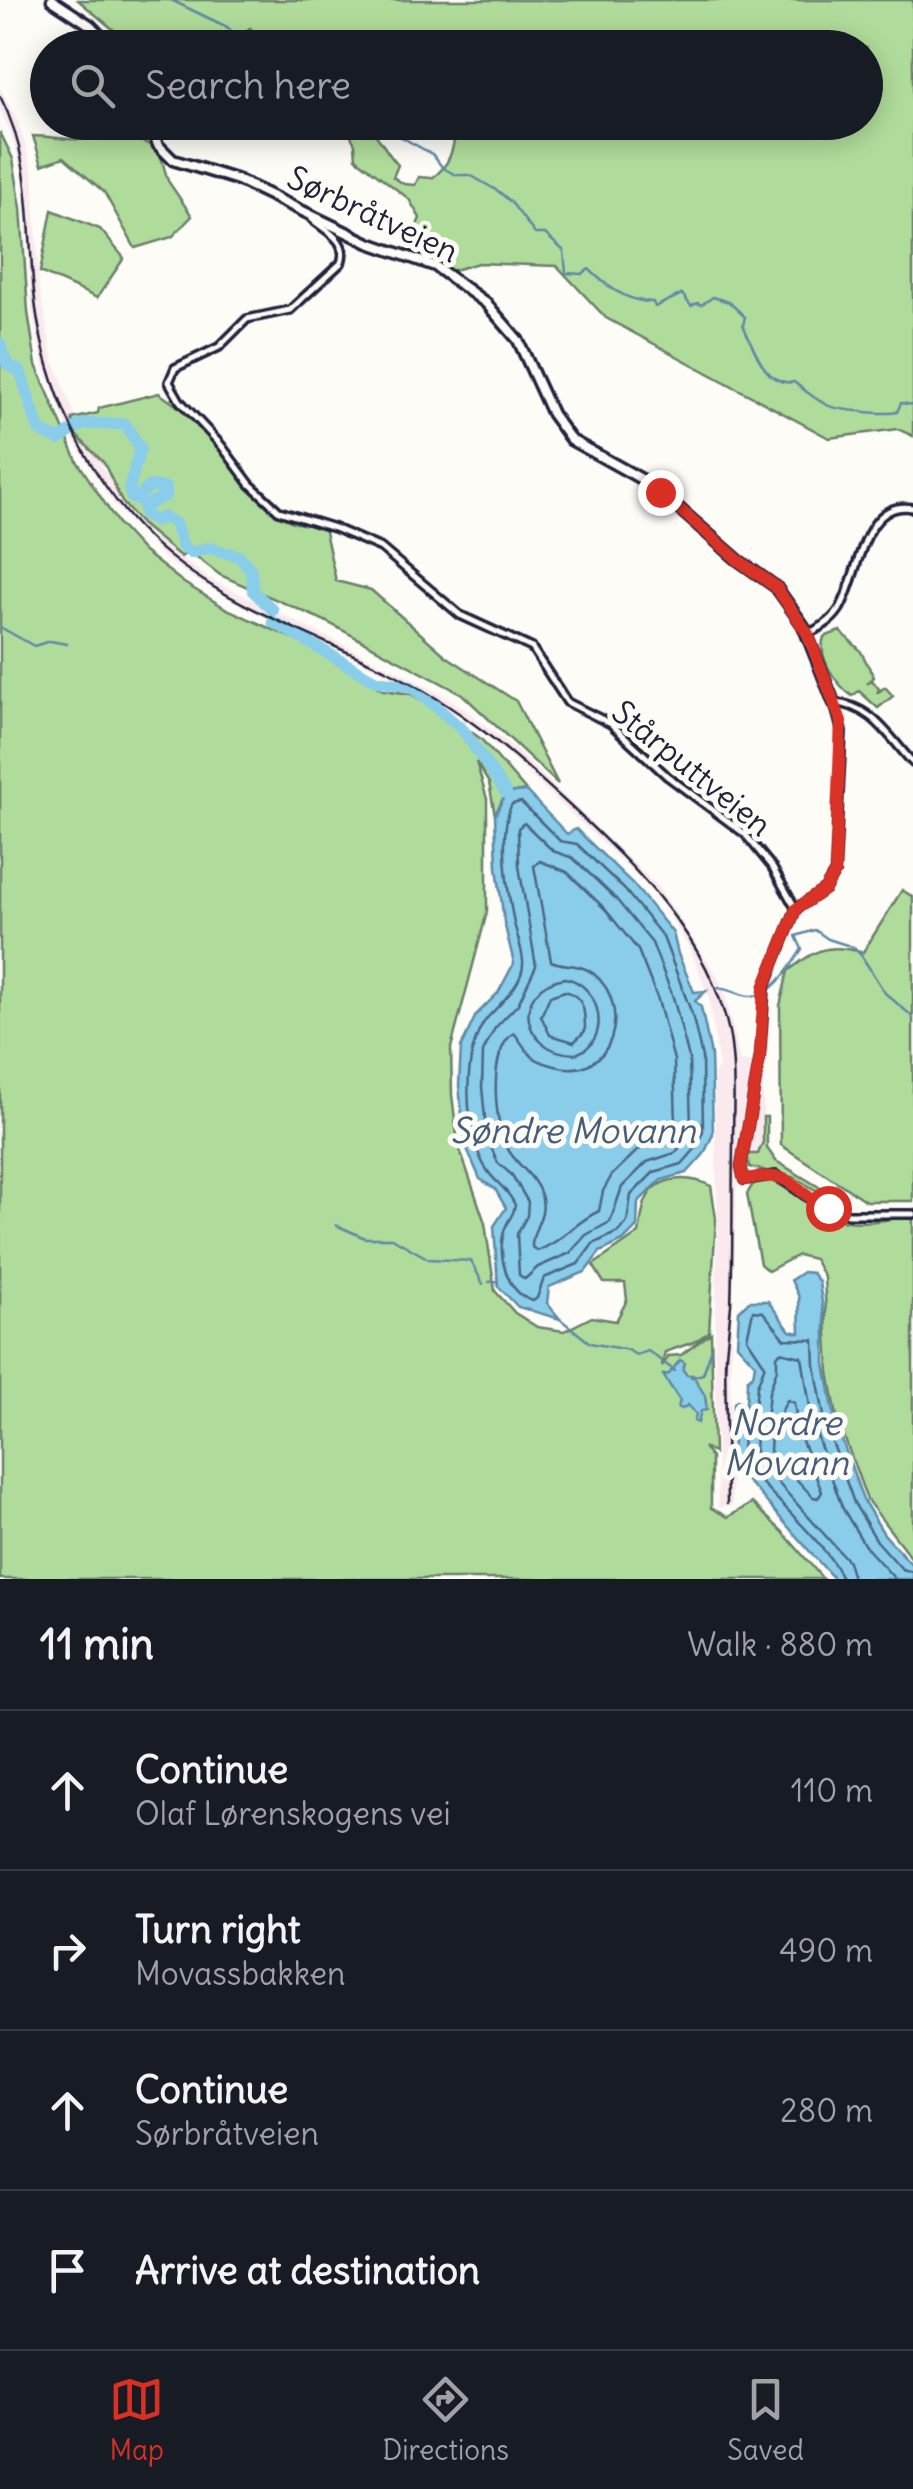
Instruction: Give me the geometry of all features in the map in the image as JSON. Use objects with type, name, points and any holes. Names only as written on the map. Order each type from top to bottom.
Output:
[{"type":"street","points":[[52,0],[95,30]]},
{"type":"street","name":"Sørbråtveien","points":[[156,140],[173,160],[238,180],[370,244],[434,266],[473,292],[518,340],[552,414],[571,440],[652,484],[738,560],[766,578],[786,600],[808,634],[834,703]]},
{"type":"street","name":"Stårputtveien","points":[[308,212],[341,243],[341,263],[290,310],[247,319],[219,347],[175,368],[169,382],[176,396],[250,484],[279,511],[381,548],[460,615],[528,645],[547,667],[567,702],[610,724],[667,776],[745,834],[772,867],[796,909]]},
{"type":"street","points":[[808,634],[827,623],[841,606],[877,520],[894,508],[913,508]]},
{"type":"street","points":[[913,763],[864,710],[848,703],[834,703],[842,732],[835,872],[825,889],[796,909],[764,990],[759,1067],[742,1151],[744,1180],[768,1174],[782,1176],[810,1199],[848,1214],[913,1214]]},
{"type":"shaded area","points":[[0,88],[18,122],[33,172],[39,286],[53,359],[81,431],[121,498],[158,540],[208,578],[415,680],[456,703],[511,745],[658,887],[716,974],[725,994],[740,1061],[763,1063],[763,1142],[758,1154],[738,1155],[730,1379],[732,1506],[718,1507],[714,1075],[719,1067],[709,997],[691,951],[663,905],[639,877],[480,729],[411,686],[204,585],[164,558],[114,504],[71,436],[43,363],[32,311],[23,175],[0,110]]},
{"type":"green space","points":[[78,0],[913,0],[913,436],[898,429],[829,438],[606,318],[557,266],[478,263],[444,273],[403,259],[420,218],[409,199],[356,158],[353,140],[379,140],[398,165],[393,177],[415,185],[419,177],[432,178],[443,168],[454,140],[883,140],[883,30],[114,30]]},
{"type":"green space","points":[[0,132],[13,159],[21,208],[36,365],[77,461],[119,525],[144,552],[227,609],[298,641],[383,690],[411,694],[446,716],[445,713],[481,739],[526,791],[506,793],[495,815],[489,783],[476,762],[487,799],[487,912],[451,1048],[458,1144],[485,1223],[495,1291],[515,1313],[537,1327],[564,1331],[592,1317],[616,1321],[627,1300],[625,1283],[604,1283],[593,1265],[639,1233],[646,1200],[658,1185],[685,1179],[711,1186],[716,1219],[709,1332],[665,1352],[662,1366],[669,1356],[681,1355],[711,1333],[714,1453],[703,1447],[711,1458],[711,1508],[728,1517],[752,1503],[823,1579],[0,1579]]},
{"type":"green space","points":[[34,140],[137,140],[158,147],[168,181],[192,216],[172,237],[135,248],[104,192],[64,157],[42,165]]},
{"type":"green space","points":[[52,210],[100,229],[124,258],[97,298],[40,272]]},
{"type":"green space","points":[[159,393],[211,437],[270,508],[293,522],[324,527],[336,581],[371,590],[446,656],[516,701],[558,784],[462,694],[323,620],[220,575],[189,551],[181,557],[141,524],[122,502],[104,463],[76,435],[72,419]]},
{"type":"green space","points":[[840,631],[860,650],[874,677],[867,684],[872,680],[879,689],[877,693],[885,687],[893,696],[878,708],[859,691],[852,696],[829,670],[823,653],[824,637]]},
{"type":"green space","points":[[902,890],[913,897],[913,1201],[866,1201],[781,1145],[780,1006],[788,971],[822,950],[863,952]]},
{"type":"green space","points":[[763,1117],[767,1117],[767,1148],[776,1161],[834,1196],[836,1202],[795,1178],[749,1167],[747,1154],[758,1154],[763,1142]]},
{"type":"green space","points":[[770,1180],[841,1220],[913,1216],[913,1560],[867,1500],[837,1417],[829,1372],[824,1277],[814,1259],[798,1255],[768,1271],[760,1264],[747,1194],[753,1184]]},
{"type":"water","name":"Søndre Movann","points":[[526,791],[567,834],[576,829],[633,884],[673,933],[694,992],[706,991],[695,1001],[701,1007],[711,1055],[713,1134],[704,1154],[687,1173],[661,1180],[638,1202],[637,1227],[623,1241],[600,1252],[585,1272],[549,1287],[547,1303],[560,1319],[518,1307],[498,1286],[494,1226],[506,1208],[495,1189],[480,1179],[465,1144],[459,1086],[461,1047],[476,1015],[498,993],[514,963],[504,922],[495,815],[506,793]]},
{"type":"water","name":"Nordre Movann","points":[[803,1272],[812,1273],[819,1282],[825,1322],[825,1363],[835,1420],[863,1500],[884,1534],[913,1566],[913,1579],[834,1579],[732,1467],[734,1403],[737,1400],[746,1404],[747,1380],[753,1375],[755,1364],[737,1344],[739,1311],[749,1301],[768,1301],[790,1331],[800,1333],[799,1297],[791,1280]]},
{"type":"water","points":[[680,1360],[685,1363],[683,1370],[693,1375],[705,1396],[707,1410],[701,1411],[698,1423],[688,1405],[678,1407],[680,1401],[663,1375],[669,1374]]},
{"type":"waterway","points":[[171,0],[230,30]]},
{"type":"waterway","points":[[407,140],[432,154],[443,168],[456,175],[470,175],[498,191],[535,234],[545,234],[564,251],[566,273],[582,274],[589,269],[616,291],[653,302],[655,307],[682,294],[691,306],[713,297],[729,302],[745,317],[743,325],[756,354],[775,378],[794,382],[823,403],[840,409],[891,413],[897,412],[901,403],[913,405]]},
{"type":"waterway","points":[[0,344],[7,364],[20,371],[39,430],[59,440],[70,432]]},
{"type":"waterway","points":[[75,428],[84,424],[125,424],[140,448],[129,489],[132,498],[136,499],[150,486],[166,488],[166,495],[144,507],[145,515],[155,521],[163,517],[175,523],[183,547],[191,553],[209,548],[239,556],[251,570],[253,591],[273,610]]},
{"type":"waterway","points":[[273,622],[376,681],[409,686],[421,694],[463,730],[506,793]]},
{"type":"waterway","points":[[0,627],[34,646],[50,641],[67,644]]},
{"type":"waterway","points":[[718,988],[749,996],[765,992],[780,980],[802,949],[796,936],[815,930],[853,947],[885,993],[913,1017]]},
{"type":"waterway","points":[[336,1225],[365,1238],[392,1238],[429,1259],[471,1261],[483,1284]]},
{"type":"waterway","points":[[489,1282],[497,1281]]},
{"type":"waterway","points":[[560,1319],[590,1343],[636,1355],[648,1351],[675,1371]]},
{"type":"waterway","points":[[691,1377],[703,1374],[711,1351]]},
{"type":"railway","points":[[0,96],[11,120],[23,168],[38,323],[54,383],[93,467],[130,518],[186,569],[218,590],[415,685],[485,732],[620,855],[688,936],[719,998],[729,1032],[733,1074],[732,1285],[725,1369]]},
{"type":"railway","points":[[725,1355],[727,1504]]},
{"type":"route","points":[[660,492],[781,594],[808,634],[841,721],[835,872],[825,889],[796,909],[764,988],[760,1056],[741,1166],[744,1180],[768,1174],[782,1176],[828,1208]]}]
